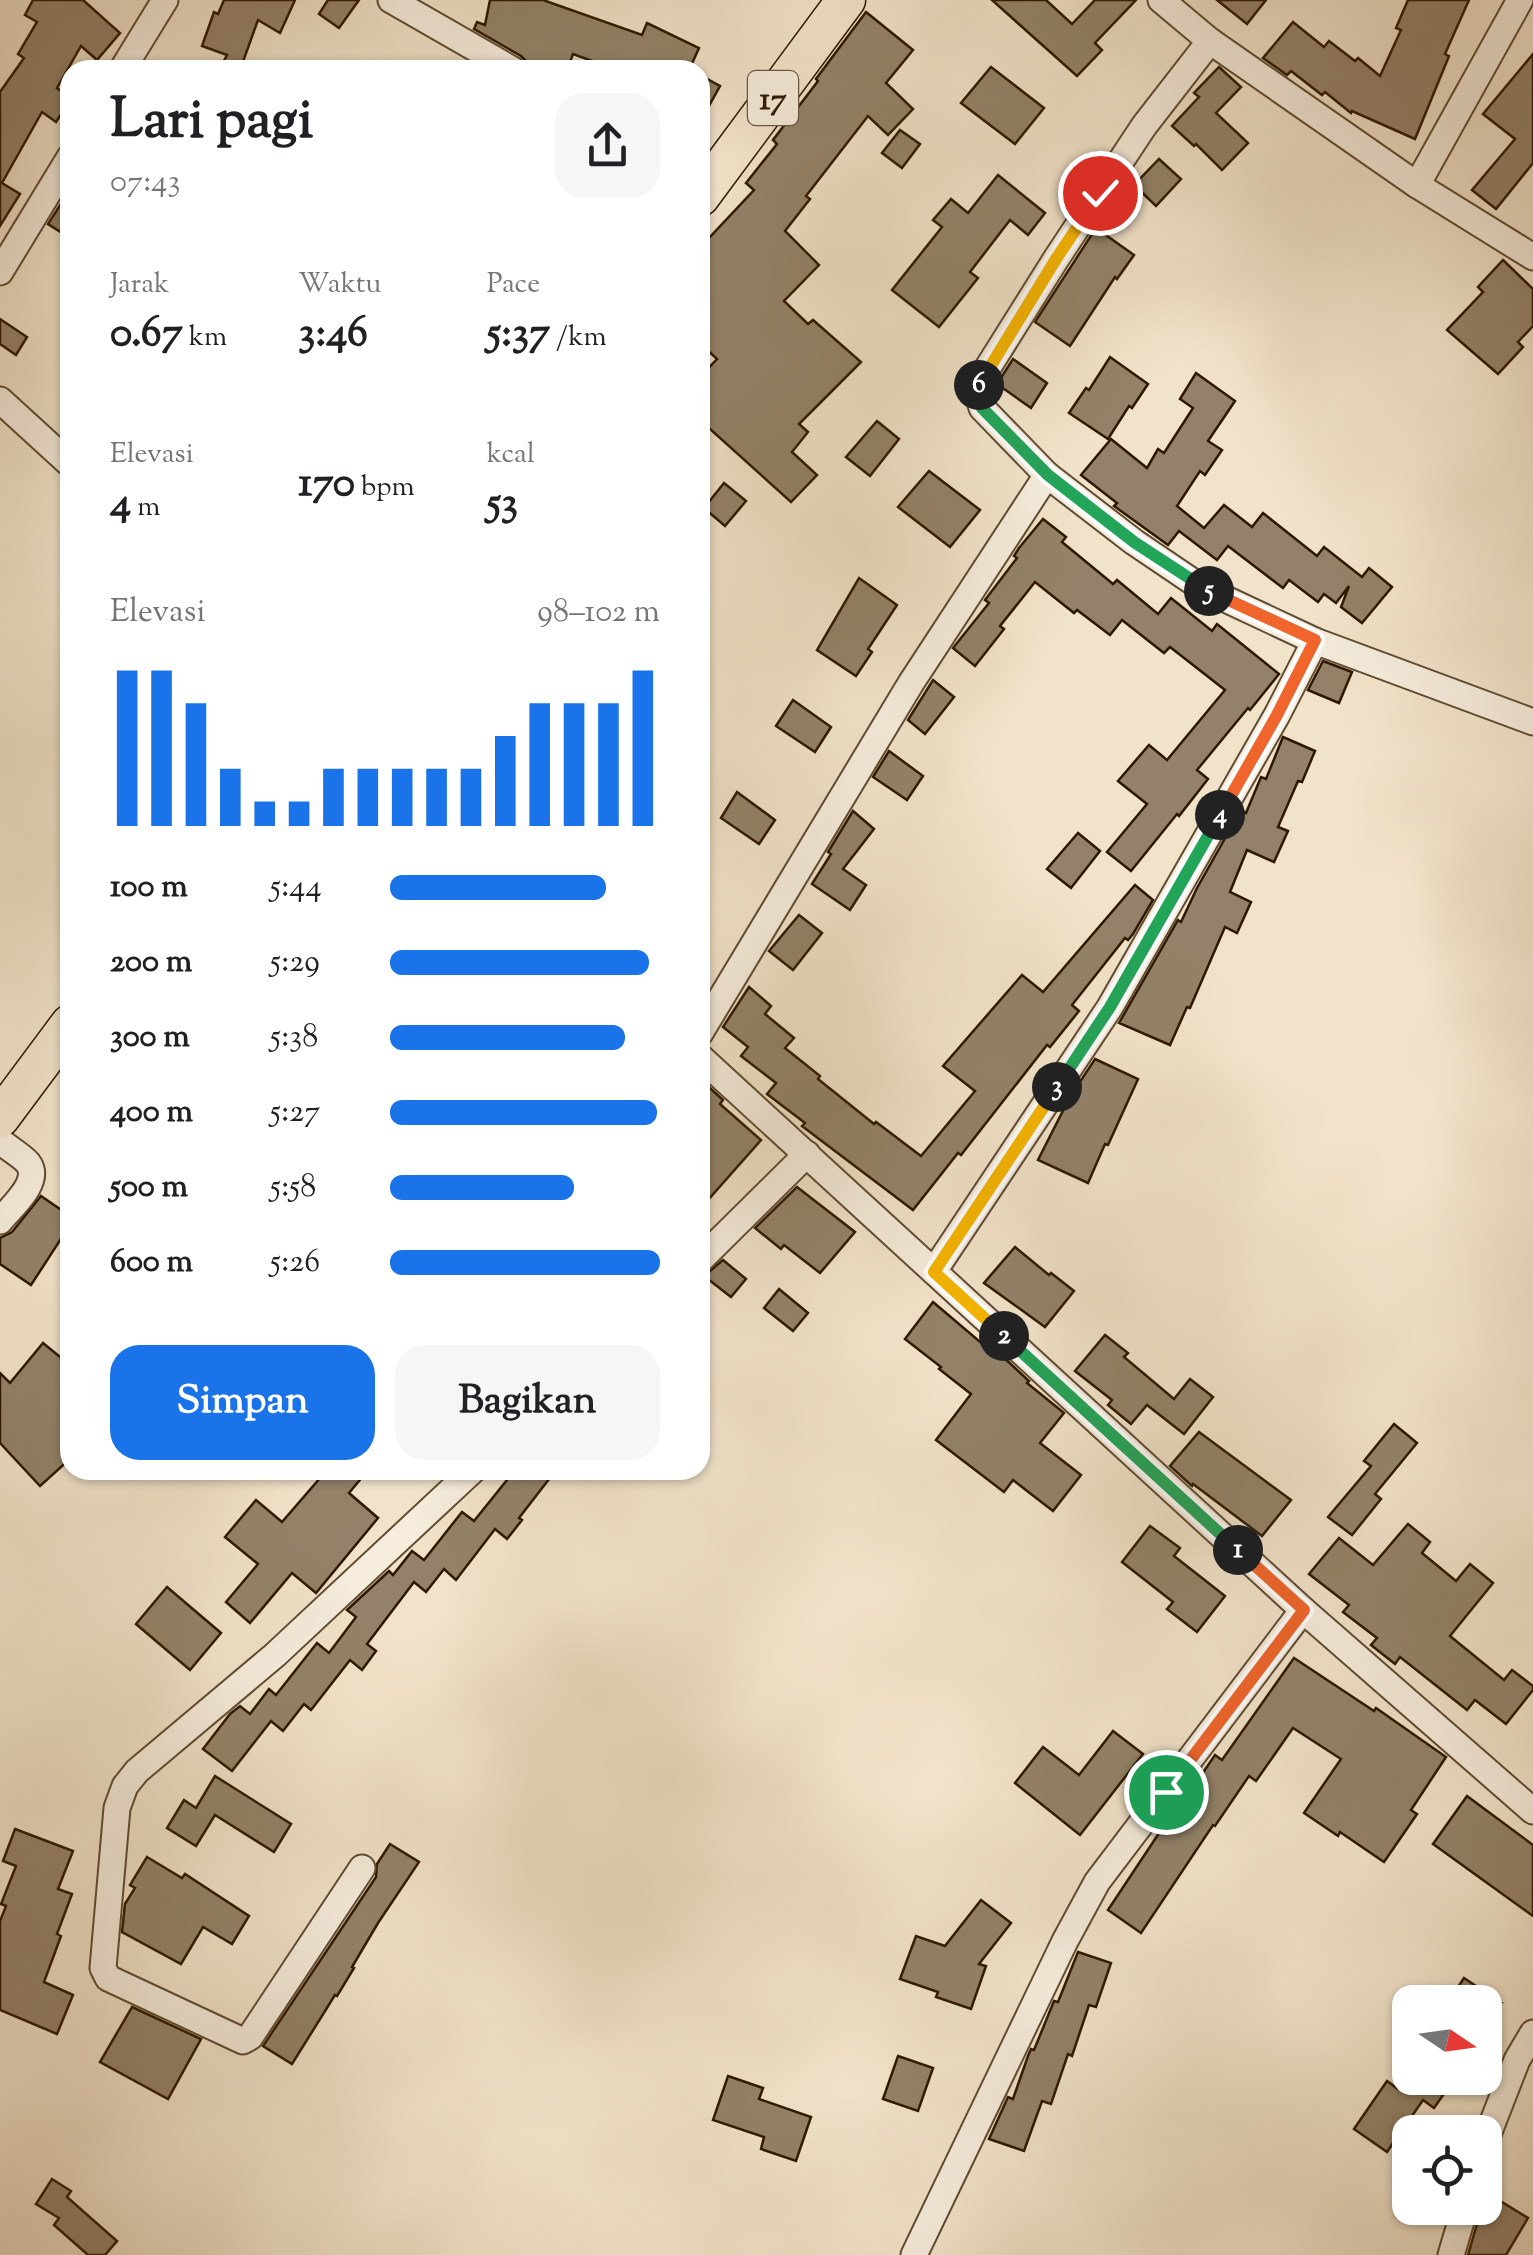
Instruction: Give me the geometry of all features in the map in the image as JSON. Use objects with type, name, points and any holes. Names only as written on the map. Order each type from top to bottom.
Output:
[{"type":"highway","name":"17","points":[[710,179],[846,0]]},
{"type":"highway","points":[[0,1118],[60,1037]]},
{"type":"street","points":[[128,60],[165,0]]},
{"type":"street","points":[[391,0],[496,60]]},
{"type":"street","points":[[1161,0],[1210,41],[1417,186],[1533,256]]},
{"type":"street","points":[[1417,186],[1520,0]]},
{"type":"street","points":[[1210,41],[1144,126],[982,377],[976,391],[982,408],[1048,475],[1134,542],[1202,588],[1315,640],[1533,722]]},
{"type":"street","points":[[0,272],[60,173]]},
{"type":"street","points":[[0,400],[60,455]]},
{"type":"street","points":[[710,1016],[912,683],[1048,475]]},
{"type":"street","points":[[934,1272],[1110,1007],[1277,715],[1315,640]]},
{"type":"street","points":[[710,1066],[1304,1610],[1533,1811]]},
{"type":"street","points":[[0,1142],[28,1164],[32,1173],[30,1184],[0,1221]]},
{"type":"street","points":[[710,1250],[807,1154]]},
{"type":"street","points":[[362,1868],[250,2038],[244,2041],[108,1978],[103,1968],[117,1808],[125,1786],[137,1770],[274,1655],[462,1480]]},
{"type":"street","points":[[914,2255],[1097,1882],[1304,1610]]},
{"type":"street","points":[[1496,2115],[1517,2060],[1533,2033]]},
{"type":"street","points":[[1451,2255],[1460,2225]]},
{"type":"building","points":[[33,0],[83,0],[120,33],[97,60],[81,46],[73,60],[60,60],[60,116],[56,122],[42,112],[2,183],[20,194],[0,226],[0,92],[24,58],[18,54],[37,22],[25,15]]},
{"type":"building","points":[[224,0],[295,0],[280,33],[258,20],[244,60],[224,60],[227,55],[202,46],[214,12],[218,14]]},
{"type":"building","points":[[328,0],[359,0],[339,28],[319,14]]},
{"type":"building","points":[[490,0],[543,0],[642,35],[647,23],[699,48],[694,60],[590,60],[573,54],[571,60],[525,60],[474,29],[477,22],[485,25]]},
{"type":"building","points":[[992,0],[1046,0],[1072,24],[1095,0],[1136,0],[1095,43],[1102,50],[1077,76]]},
{"type":"building","points":[[1217,0],[1266,0],[1247,24]]},
{"type":"building","points":[[1408,0],[1469,0],[1415,139],[1351,113],[1325,92],[1322,95],[1291,71],[1287,75],[1263,58],[1293,22],[1324,47],[1329,41],[1380,76],[1401,30],[1396,28]]},
{"type":"building","points":[[866,12],[913,50],[886,83],[913,109],[888,135],[868,116],[806,196],[810,199],[785,231],[819,265],[784,301],[808,324],[813,320],[861,362],[799,424],[808,432],[792,452],[817,475],[791,502],[710,429],[710,366],[717,359],[710,352],[710,237],[754,190],[746,183],[777,144],[773,140]]},
{"type":"building","points":[[1533,54],[1533,163],[1496,209],[1472,190],[1515,139],[1483,114]]},
{"type":"building","points":[[991,67],[1044,108],[1015,144],[961,103]]},
{"type":"building","points":[[1219,67],[1241,87],[1216,113],[1248,143],[1222,170],[1172,126],[1199,97],[1194,93]]},
{"type":"building","points":[[710,80],[720,86],[710,104]]},
{"type":"building","points":[[900,130],[920,144],[902,168],[882,153]]},
{"type":"building","points":[[1159,159],[1181,179],[1156,206],[1134,185]]},
{"type":"building","points":[[998,175],[1045,213],[1028,235],[1010,220],[970,272],[978,278],[939,327],[892,290],[942,227],[933,220],[951,199],[968,213]]},
{"type":"building","points":[[60,205],[60,232],[48,224]]},
{"type":"building","points":[[1096,228],[1134,255],[1070,346],[1035,322]]},
{"type":"building","points":[[1503,260],[1533,289],[1533,326],[1518,342],[1523,347],[1498,374],[1447,330],[1483,292],[1478,287]]},
{"type":"building","points":[[0,319],[27,337],[16,355],[0,344]]},
{"type":"building","points":[[1110,357],[1148,384],[1108,439],[1069,413]]},
{"type":"building","points":[[1013,359],[1047,383],[1031,408],[997,384]]},
{"type":"building","points":[[1196,373],[1235,401],[1208,441],[1222,450],[1205,475],[1200,471],[1177,506],[1204,528],[1224,505],[1252,527],[1263,513],[1317,556],[1324,547],[1362,577],[1369,568],[1392,587],[1362,623],[1341,607],[1349,586],[1336,603],[1324,594],[1318,602],[1289,580],[1283,588],[1228,546],[1217,560],[1179,531],[1168,545],[1114,506],[1117,503],[1081,475],[1111,439],[1147,468],[1158,449],[1164,453],[1193,408],[1180,399]]},
{"type":"building","points":[[877,421],[899,439],[870,476],[846,457]]},
{"type":"building","points":[[929,471],[980,510],[950,547],[898,507]]},
{"type":"building","points":[[724,483],[746,501],[725,526],[710,513],[710,500]]},
{"type":"building","points":[[1043,519],[1066,537],[1062,542],[1158,614],[1171,598],[1212,631],[1217,624],[1279,674],[1197,770],[1208,779],[1131,871],[1107,852],[1147,804],[1118,781],[1149,745],[1167,760],[1225,690],[1170,647],[1164,653],[1122,620],[1110,635],[1035,582],[975,666],[953,648],[989,603],[985,600]]},
{"type":"building","points":[[859,578],[897,605],[868,649],[872,652],[856,676],[817,650]]},
{"type":"building","points":[[1323,661],[1352,672],[1339,703],[1308,690]]},
{"type":"building","points":[[933,680],[954,697],[925,734],[908,720]]},
{"type":"building","points":[[793,700],[831,727],[815,752],[776,726]]},
{"type":"building","points":[[1283,737],[1315,751],[1278,827],[1288,831],[1274,862],[1247,850],[1230,892],[1251,902],[1237,933],[1225,927],[1170,1045],[1119,1023],[1178,920],[1181,922],[1241,810],[1246,813],[1261,777],[1266,779]]},
{"type":"building","points":[[889,751],[923,776],[907,800],[873,777]]},
{"type":"building","points":[[737,792],[775,820],[759,844],[721,818]]},
{"type":"building","points":[[853,811],[874,829],[843,869],[866,885],[850,910],[812,884]]},
{"type":"building","points":[[1078,833],[1100,851],[1071,888],[1047,869]]},
{"type":"building","points":[[1135,885],[1153,900],[1133,934],[1128,940],[1125,938],[1072,1005],[1079,1011],[913,1210],[802,1126],[805,1123],[767,1094],[776,1083],[741,1056],[748,1047],[723,1027],[749,987],[771,1006],[765,1014],[794,1038],[785,1048],[874,1124],[921,1156],[975,1091],[943,1066],[1022,975],[1043,992]]},
{"type":"building","points":[[799,915],[822,933],[793,970],[769,951]]},
{"type":"building","points":[[1095,1059],[1138,1079],[1088,1183],[1038,1160],[1070,1097]]},
{"type":"building","points":[[710,1088],[723,1100],[720,1104],[761,1140],[710,1198]]},
{"type":"building","points":[[797,1187],[855,1232],[820,1273],[755,1228]]},
{"type":"building","points":[[41,1196],[60,1209],[60,1240],[31,1285],[0,1264],[0,1238],[12,1232]]},
{"type":"building","points":[[1015,1247],[1074,1291],[1045,1327],[984,1283]]},
{"type":"building","points":[[723,1260],[746,1279],[731,1297],[710,1281],[710,1271]]},
{"type":"building","points":[[779,1289],[808,1313],[793,1331],[764,1308]]},
{"type":"building","points":[[933,1302],[999,1358],[1001,1355],[1064,1413],[1040,1443],[1081,1475],[1053,1511],[1013,1480],[1004,1492],[936,1440],[971,1394],[905,1339]]},
{"type":"building","points":[[1105,1335],[1128,1353],[1124,1357],[1174,1399],[1190,1379],[1213,1397],[1184,1434],[1147,1405],[1131,1424],[1108,1405],[1112,1400],[1075,1371]]},
{"type":"building","points":[[43,1343],[60,1357],[60,1468],[40,1486],[0,1443],[0,1373],[10,1383]]},
{"type":"building","points":[[1394,1424],[1417,1443],[1375,1494],[1381,1499],[1352,1535],[1328,1517],[1371,1466],[1364,1461]]},
{"type":"building","points":[[1199,1432],[1291,1500],[1262,1536],[1170,1466]]},
{"type":"building","points":[[318,1480],[360,1480],[349,1493],[378,1518],[316,1593],[292,1573],[250,1623],[226,1602],[258,1564],[225,1537],[256,1500],[282,1522]]},
{"type":"building","points":[[507,1480],[548,1480],[507,1539],[495,1529],[456,1580],[444,1569],[426,1592],[414,1582],[367,1644],[376,1651],[362,1670],[350,1660],[311,1710],[304,1704],[283,1731],[271,1721],[232,1771],[203,1749],[240,1706],[250,1714],[269,1689],[276,1695],[317,1643],[329,1653],[356,1617],[347,1610],[389,1571],[393,1575],[412,1551],[424,1560],[462,1512],[474,1521]]},
{"type":"building","points":[[1408,1524],[1430,1542],[1422,1553],[1456,1581],[1470,1564],[1493,1583],[1450,1636],[1504,1680],[1512,1670],[1533,1686],[1506,1724],[1475,1700],[1467,1710],[1400,1657],[1395,1664],[1371,1645],[1377,1638],[1343,1612],[1349,1605],[1309,1574],[1339,1538],[1373,1565]]},
{"type":"building","points":[[1150,1526],[1180,1548],[1174,1556],[1225,1596],[1197,1632],[1167,1609],[1173,1602],[1122,1562]]},
{"type":"building","points":[[167,1587],[221,1633],[190,1670],[136,1624]]},
{"type":"building","points":[[1294,1658],[1446,1757],[1411,1810],[1417,1814],[1384,1862],[1304,1813],[1341,1759],[1293,1728],[1256,1781],[1249,1776],[1141,1933],[1108,1910],[1177,1806],[1215,1755],[1222,1760]]},
{"type":"building","points":[[1113,1731],[1143,1754],[1080,1835],[1015,1783],[1043,1747],[1079,1775]]},
{"type":"building","points":[[215,1776],[291,1824],[274,1852],[215,1815],[196,1846],[167,1828],[184,1800],[196,1808]]},
{"type":"building","points":[[1467,1796],[1533,1845],[1533,1916],[1433,1844]]},
{"type":"building","points":[[15,1829],[73,1851],[58,1889],[72,1894],[44,1982],[73,1995],[57,2034],[0,2010],[0,1921],[6,1906],[1,1904],[16,1866],[3,1861]]},
{"type":"building","points":[[390,1844],[419,1862],[292,2064],[263,2046],[376,1877],[377,1864]]},
{"type":"building","points":[[147,1857],[182,1878],[185,1874],[249,1916],[232,1944],[203,1927],[181,1964],[122,1932],[125,1904],[135,1888],[130,1885]]},
{"type":"building","points":[[981,1900],[1011,1923],[979,1964],[986,1966],[971,2009],[900,1979],[916,1936],[945,1946]]},
{"type":"building","points":[[1078,1952],[1111,1963],[1096,2007],[1089,2005],[1072,2056],[1068,2054],[1051,2104],[1042,2101],[1024,2151],[989,2139],[1008,2097],[1013,2099],[1031,2049],[1034,2050],[1054,2001],[1058,2002]]},
{"type":"building","points":[[132,2007],[201,2039],[168,2099],[100,2062]]},
{"type":"building","points":[[898,2056],[933,2068],[918,2111],[883,2099]]},
{"type":"building","points":[[728,2076],[763,2088],[759,2099],[811,2117],[796,2161],[761,2149],[764,2137],[713,2120]]},
{"type":"building","points":[[1387,2081],[1392,2085],[1392,2095],[1443,2095],[1434,2108],[1423,2100],[1413,2115],[1392,2115],[1392,2145],[1387,2152],[1354,2129]]},
{"type":"building","points":[[52,2179],[71,2191],[67,2197],[117,2241],[105,2255],[88,2255],[54,2225],[59,2218],[36,2204]]},
{"type":"building","points":[[1502,2202],[1528,2218],[1506,2255],[1468,2255],[1477,2225],[1502,2225]]},
{"type":"route","points":[[1100,193],[982,377],[976,391],[982,408],[1048,475],[1134,542],[1202,588],[1315,640],[1277,715],[1110,1007],[934,1272],[1304,1610],[1166,1792]]}]
